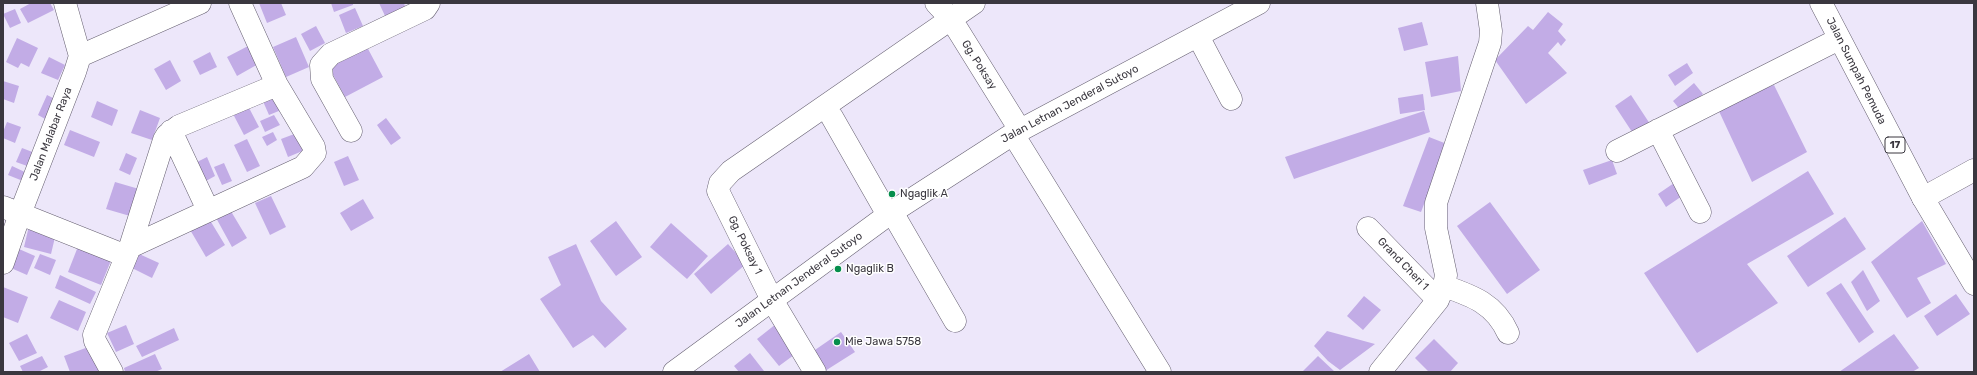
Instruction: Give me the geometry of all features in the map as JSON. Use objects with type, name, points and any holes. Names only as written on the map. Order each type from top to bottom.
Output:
[{"type":"main road","points":[[65,3],[80,56],[200,3]]},
{"type":"main road","points":[[12,211],[128,251],[208,210],[303,167],[311,160],[315,153],[314,147],[277,85],[240,3]]},
{"type":"main road","points":[[351,131],[322,79],[321,65],[331,54],[425,9],[429,3]]},
{"type":"main road","name":"Gg. Poksay","points":[[936,3],[951,19],[1016,132],[1160,372]]},
{"type":"main road","points":[[951,19],[974,3]]},
{"type":"main road","points":[[1380,372],[1441,293],[1446,275],[1436,228],[1436,204],[1490,43],[1491,31],[1486,3]]},
{"type":"main road","name":"Jalan Sumpah Pemuda","points":[[1821,3],[1923,198],[1974,284]]},
{"type":"main road","name":"Jalan Letnan Jenderal Sutoyo","points":[[674,372],[890,214],[1016,132],[1198,36],[1245,6]]},
{"type":"main road","name":"Gg. Poksay 1","points":[[815,372],[772,300],[718,191],[720,183],[731,171],[951,19]]},
{"type":"main road","points":[[1198,36],[1231,99]]},
{"type":"main road","points":[[1617,151],[1839,39]]},
{"type":"main road","name":"Jalan Malabar Raya","points":[[3,262],[12,211],[75,72],[80,56]]},
{"type":"main road","points":[[112,372],[95,342],[94,335],[128,251],[164,140],[171,131],[179,126],[277,85]]},
{"type":"main road","points":[[832,117],[955,321]]},
{"type":"main road","points":[[1658,130],[1700,212]]},
{"type":"main road","points":[[171,131],[208,210]]},
{"type":"main road","points":[[1923,198],[1974,170]]},
{"type":"main road","name":"Grand Cheri 1","points":[[1368,228],[1441,293]]},
{"type":"main road","points":[[1441,293],[1479,299],[1504,324],[1508,333]]},
{"type":"building","points":[[31,3],[50,3],[54,10],[28,23],[20,9]]},
{"type":"building","points":[[259,3],[281,3],[286,15],[267,23]]},
{"type":"building","points":[[331,3],[353,3],[353,5],[334,12]]},
{"type":"building","points":[[379,3],[404,3],[406,9],[386,18]]},
{"type":"building","points":[[355,8],[363,26],[346,33],[339,15]]},
{"type":"building","points":[[15,9],[21,23],[10,28],[3,14]]},
{"type":"building","points":[[1548,12],[1563,24],[1558,31],[1566,40],[1561,46],[1558,42],[1548,53],[1567,73],[1526,104],[1495,60],[1528,26],[1533,30]]},
{"type":"building","points":[[1422,22],[1428,45],[1404,51],[1398,28]]},
{"type":"building","points":[[316,26],[325,43],[310,51],[301,34]]},
{"type":"building","points":[[296,37],[309,67],[286,77],[273,47]]},
{"type":"building","points":[[17,38],[38,48],[29,67],[21,63],[18,68],[6,62]]},
{"type":"building","points":[[250,45],[260,63],[237,76],[227,57]]},
{"type":"building","points":[[367,47],[383,77],[345,97],[329,67]]},
{"type":"building","points":[[210,52],[217,67],[200,75],[193,61]]},
{"type":"building","points":[[1458,56],[1461,91],[1431,97],[1425,62]]},
{"type":"building","points":[[49,57],[65,65],[58,80],[41,73]]},
{"type":"building","points":[[170,60],[181,81],[166,90],[154,69]]},
{"type":"building","points":[[1687,63],[1693,73],[1675,86],[1668,75]]},
{"type":"building","points":[[3,81],[19,86],[14,103],[3,99]]},
{"type":"building","points":[[1694,83],[1703,94],[1682,112],[1673,101]]},
{"type":"building","points":[[1774,85],[1807,152],[1752,182],[1717,107]]},
{"type":"building","points":[[279,91],[286,108],[269,115],[262,99]]},
{"type":"building","points":[[1423,94],[1425,110],[1400,114],[1398,98]]},
{"type":"building","points":[[47,95],[57,100],[47,120],[38,115]]},
{"type":"building","points":[[1631,95],[1652,127],[1636,138],[1615,106]]},
{"type":"building","points":[[97,101],[118,110],[112,126],[91,117]]},
{"type":"building","points":[[247,104],[259,127],[244,135],[232,112]]},
{"type":"building","points":[[140,110],[160,118],[152,140],[131,133]]},
{"type":"building","points":[[1424,111],[1430,132],[1294,179],[1285,157]]},
{"type":"building","points":[[274,115],[280,125],[265,132],[260,121]]},
{"type":"building","points":[[386,118],[401,138],[391,145],[377,125]]},
{"type":"building","points":[[7,122],[21,127],[15,143],[3,138],[3,132]]},
{"type":"building","points":[[70,130],[100,142],[94,157],[64,145]]},
{"type":"building","points":[[273,132],[277,140],[267,146],[262,137]]},
{"type":"building","points":[[297,133],[305,150],[288,157],[281,139]]},
{"type":"building","points":[[1429,137],[1447,144],[1421,212],[1403,206]]},
{"type":"building","points":[[247,139],[260,166],[247,172],[234,145]]},
{"type":"building","points":[[22,148],[35,153],[30,167],[16,162]]},
{"type":"building","points":[[126,153],[137,158],[130,175],[119,170]]},
{"type":"building","points":[[348,156],[359,180],[344,186],[334,162]]},
{"type":"building","points":[[207,157],[215,176],[206,181],[197,162]]},
{"type":"building","points":[[1612,160],[1617,174],[1589,185],[1583,170]]},
{"type":"building","points":[[224,163],[232,181],[222,185],[214,167]]},
{"type":"building","points":[[12,166],[27,173],[23,181],[8,175]]},
{"type":"building","points":[[1808,171],[1834,214],[1747,264],[1778,303],[1697,353],[1644,273]]},
{"type":"building","points":[[1677,181],[1685,194],[1666,207],[1658,194]]},
{"type":"building","points":[[115,182],[139,189],[130,216],[106,209]]},
{"type":"building","points":[[271,196],[286,227],[270,235],[255,203]]},
{"type":"building","points":[[363,199],[374,218],[351,231],[340,213]]},
{"type":"building","points":[[1490,202],[1540,270],[1507,294],[1457,226]]},
{"type":"building","points":[[229,208],[247,238],[232,247],[215,216]]},
{"type":"building","points":[[208,217],[225,245],[206,257],[189,228]]},
{"type":"building","points":[[1845,217],[1866,249],[1808,287],[1787,256]]},
{"type":"building","points":[[616,221],[642,257],[616,276],[590,241]]},
{"type":"building","points":[[1922,221],[1946,264],[1917,278],[1931,303],[1907,318],[1871,262]]},
{"type":"building","points":[[671,223],[708,256],[687,279],[650,247]]},
{"type":"building","points":[[29,226],[56,233],[51,254],[24,247]]},
{"type":"building","points":[[79,244],[112,258],[101,285],[68,272]]},
{"type":"building","points":[[576,244],[601,301],[627,329],[605,348],[593,335],[573,348],[540,299],[561,285],[548,257]]},
{"type":"building","points":[[728,244],[746,264],[711,294],[694,274]]},
{"type":"building","points":[[19,249],[35,256],[27,275],[11,268]]},
{"type":"building","points":[[137,253],[159,263],[152,278],[130,267]]},
{"type":"building","points":[[40,254],[56,260],[50,275],[34,268]]},
{"type":"building","points":[[1863,270],[1880,301],[1867,311],[1851,282]]},
{"type":"building","points":[[60,275],[96,292],[90,304],[55,288]]},
{"type":"building","points":[[1841,283],[1874,332],[1859,343],[1826,293]]},
{"type":"building","points":[[3,287],[28,297],[18,323],[3,317]]},
{"type":"building","points":[[1956,294],[1970,314],[1937,336],[1924,316]]},
{"type":"building","points":[[1364,296],[1381,310],[1363,330],[1347,316]]},
{"type":"building","points":[[59,300],[86,312],[78,331],[50,318]]},
{"type":"building","points":[[776,324],[798,352],[779,366],[757,339]]},
{"type":"building","points":[[126,325],[134,344],[116,352],[107,333]]},
{"type":"building","points":[[174,328],[179,340],[142,357],[136,346]]},
{"type":"building","points":[[1327,331],[1375,344],[1340,370],[1328,361],[1314,346]]},
{"type":"building","name":"Mie Jawa 5758","points":[[841,332],[855,352],[825,371],[812,352]]},
{"type":"building","points":[[27,334],[37,353],[19,361],[9,343]]},
{"type":"building","points":[[1894,334],[1919,368],[1912,372],[1839,372]]},
{"type":"building","points":[[1434,339],[1458,363],[1450,372],[1429,372],[1415,358]]},
{"type":"building","points":[[91,346],[101,372],[70,372],[64,356]]},
{"type":"building","points":[[750,353],[764,371],[763,372],[739,372],[734,366]]},
{"type":"building","points":[[155,354],[162,369],[155,372],[125,372],[124,368]]},
{"type":"building","points":[[529,354],[540,372],[500,372]]},
{"type":"building","points":[[42,356],[48,367],[38,372],[23,372],[20,366]]},
{"type":"building","points":[[1318,356],[1335,372],[1302,372]]},
{"type":"place","name":"Ngaglik A","points":[[892,194]]},
{"type":"place","name":"Ngaglik B","points":[[838,269]]},
{"type":"place","name":"Mie Jawa 5758","points":[[837,342]]}]
